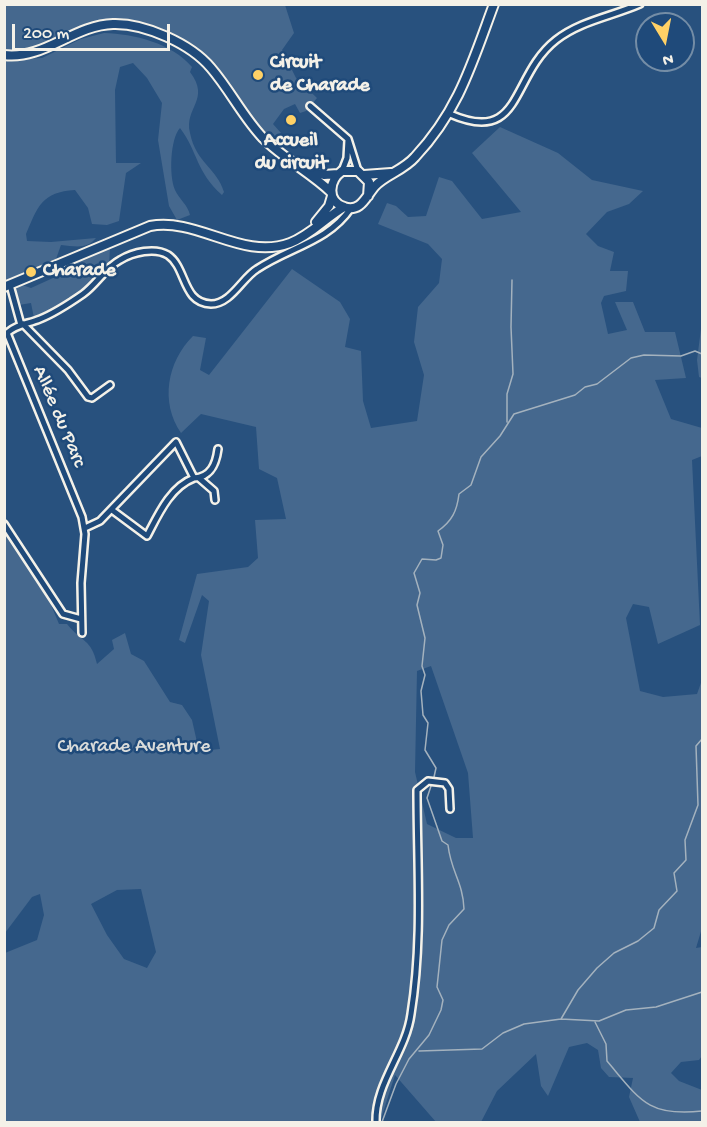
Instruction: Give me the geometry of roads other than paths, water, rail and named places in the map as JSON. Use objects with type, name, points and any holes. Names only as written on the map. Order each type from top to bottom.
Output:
[{"type":"street","points":[[110,385],[92,398],[88,397],[68,370],[22,325],[7,286],[142,228],[163,223],[195,229],[251,246],[276,247],[300,239],[347,208],[362,204],[378,183],[403,168],[421,151],[450,114],[466,80],[494,4]]},
{"type":"street","points":[[450,114],[478,124],[495,122],[508,110],[537,58],[555,41],[582,25],[640,4]]},
{"type":"street","points":[[4,55],[34,53],[79,32],[103,25],[125,24],[151,32],[188,49],[207,63],[253,127],[347,208]]},
{"type":"street","points":[[310,106],[348,139],[361,173],[369,184],[368,196]]},
{"type":"street","points":[[300,239],[324,213],[332,194],[333,179],[340,172],[347,158],[348,139]]},
{"type":"street","points":[[289,160],[315,172],[387,175],[403,168]]},
{"type":"street","name":"Allée du Parc","points":[[85,528],[69,482],[6,333],[48,315],[83,294],[118,260],[151,251],[160,252],[172,259],[195,298],[204,302],[217,303],[229,297],[258,268],[341,224],[347,208]]},
{"type":"street","points":[[82,633],[85,528],[100,521],[112,510],[176,442],[196,478],[214,491],[215,500]]},
{"type":"street","points":[[112,510],[147,536],[165,504],[182,486],[214,468],[218,448]]},
{"type":"street","points":[[4,524],[63,614],[81,620]]},
{"type":"street","points":[[376,1122],[376,1112],[386,1078],[411,1017],[419,938],[417,790],[428,781],[444,783],[449,789],[450,809]]},
{"type":"waterway","points":[[507,422],[507,394],[513,374],[512,280]]},
{"type":"waterway","points":[[434,777],[436,768],[425,750],[428,723],[423,715],[421,691],[425,675],[422,666],[425,638],[417,605],[420,593],[414,573],[422,559],[441,558],[443,545],[438,531],[453,515],[459,494],[471,485],[481,457],[500,436],[514,414],[575,395],[585,387],[597,384],[631,358],[644,355],[681,356],[695,351],[702,354]]},
{"type":"waterway","points":[[561,1019],[578,990],[597,968],[614,953],[638,941],[654,928],[659,910],[677,891],[674,873],[686,860],[685,840],[698,805],[696,746],[702,739]]},
{"type":"waterway","points":[[382,1122],[396,1084],[409,1059],[429,1035],[441,1010],[443,1000],[437,987],[442,940],[449,925],[464,909],[462,891],[448,845],[442,841],[427,798],[431,786]]},
{"type":"waterway","points":[[419,1051],[482,1049],[503,1033],[524,1024],[561,1019],[599,1021],[626,1010],[656,1007],[702,992]]},
{"type":"waterway","points":[[595,1022],[606,1044],[607,1061],[637,1096],[657,1108],[669,1111],[702,1111]]},
{"type":"place","name":"Circuit de Charade","points":[[258,75]]},
{"type":"place","name":"Accueil du circuit","points":[[291,120]]},
{"type":"place","name":"Charade","points":[[31,272]]},
{"type":"park label","name":"Charade Aventure","points":[[134,748]]}]
